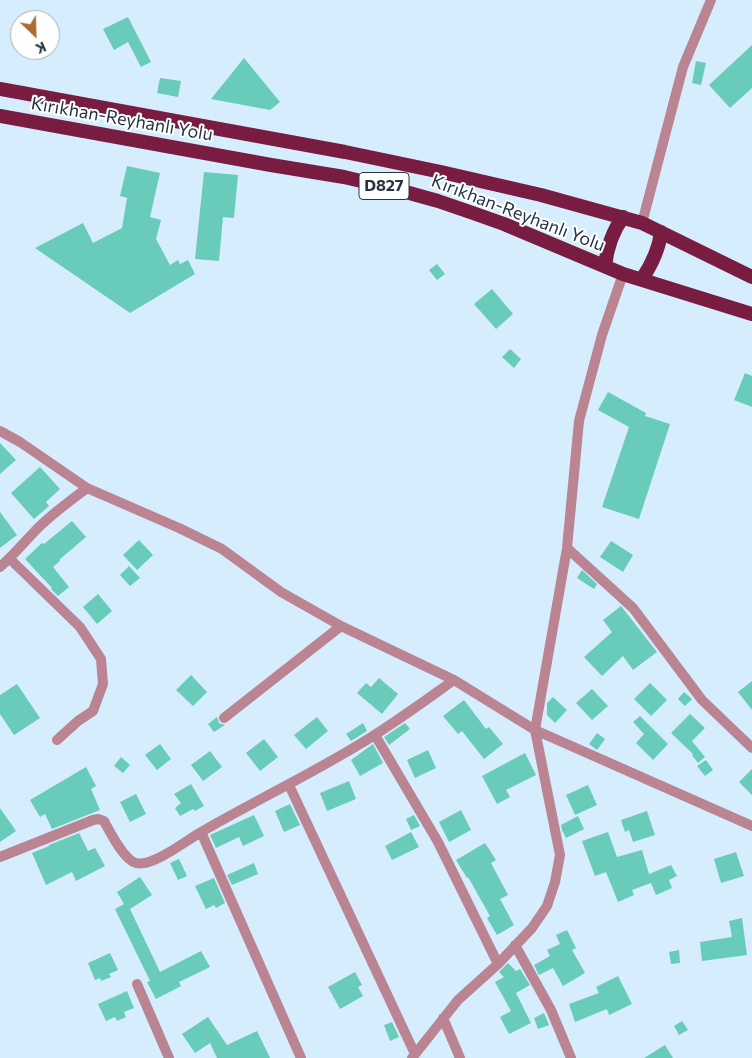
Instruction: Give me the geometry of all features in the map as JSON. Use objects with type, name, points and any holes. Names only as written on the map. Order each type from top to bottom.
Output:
[{"type":"highway","name":"Kırıkhan-Reyhanlı Yolu","points":[[0,89],[345,152],[541,195],[642,223],[752,277]]},
{"type":"highway","name":"Kırıkhan-Reyhanlı Yolu","points":[[0,116],[344,177],[395,189],[479,215],[623,274],[752,314]]},
{"type":"highway","points":[[605,266],[610,241],[623,217]]},
{"type":"highway","points":[[642,279],[656,255],[660,244],[661,232]]},
{"type":"street","points":[[642,223],[683,67],[711,0]]},
{"type":"street","points":[[289,785],[413,1056],[458,1000],[498,964],[532,928],[547,906],[556,882],[560,855],[534,730],[567,548],[579,421],[602,336],[623,274]]},
{"type":"street","points":[[0,431],[20,442],[87,488],[222,549],[280,592],[341,626],[454,680],[534,730],[752,826]]},
{"type":"street","points":[[0,567],[59,508],[87,488]]},
{"type":"street","points":[[567,548],[634,608],[702,700],[752,748]]},
{"type":"street","points":[[10,559],[80,627],[101,660],[104,684],[93,710],[57,740]]},
{"type":"street","points":[[224,718],[341,626]]},
{"type":"street","points":[[0,857],[93,820],[98,820],[104,822],[127,858],[135,863],[146,864],[289,785],[376,734],[454,680]]},
{"type":"street","points":[[376,734],[438,842],[498,964]]},
{"type":"street","points":[[202,832],[301,1058]]},
{"type":"street","points":[[515,945],[551,1010],[571,1058]]},
{"type":"street","points":[[137,984],[169,1058]]},
{"type":"street","points":[[444,1018],[460,1058]]},
{"type":"building","points":[[128,17],[151,62],[141,67],[128,42],[114,50],[103,29]]},
{"type":"building","points":[[752,45],[752,88],[730,108],[709,85]]},
{"type":"building","points":[[244,58],[280,102],[270,110],[211,99]]},
{"type":"building","points":[[696,61],[706,63],[701,85],[692,83]]},
{"type":"building","points":[[160,78],[181,81],[178,97],[157,93]]},
{"type":"building","points":[[127,166],[160,173],[150,217],[161,220],[156,239],[170,265],[178,260],[180,264],[188,260],[195,274],[130,313],[35,248],[83,223],[93,243],[122,228],[127,198],[120,196]]},
{"type":"building","points":[[204,172],[238,175],[234,218],[223,217],[219,261],[195,259]]},
{"type":"building","points":[[437,264],[445,274],[437,280],[429,270]]},
{"type":"building","points":[[492,289],[513,314],[496,329],[474,304]]},
{"type":"building","points":[[510,349],[521,359],[514,368],[502,357]]},
{"type":"building","points":[[745,373],[752,376],[752,407],[734,400]]},
{"type":"building","points":[[608,392],[646,413],[645,416],[670,424],[639,519],[602,507],[629,427],[598,410]]},
{"type":"building","points":[[0,443],[16,460],[0,474]]},
{"type":"building","points":[[40,467],[60,489],[46,502],[49,506],[34,519],[11,493]]},
{"type":"building","points":[[0,512],[17,535],[0,548]]},
{"type":"building","points":[[72,521],[86,537],[53,567],[69,587],[58,596],[25,559],[42,543],[44,544]]},
{"type":"building","points":[[139,540],[153,555],[137,570],[123,555]]},
{"type":"building","points":[[611,541],[633,555],[623,572],[600,557]]},
{"type":"building","points":[[129,566],[140,578],[130,586],[120,575]]},
{"type":"building","points":[[582,570],[597,584],[594,589],[577,578]]},
{"type":"building","points":[[98,594],[112,611],[97,624],[83,607]]},
{"type":"building","points":[[621,606],[657,652],[633,670],[623,656],[602,676],[584,657],[612,632],[603,620]]},
{"type":"building","points":[[191,675],[207,692],[193,706],[176,690]]},
{"type":"building","points":[[379,678],[398,694],[382,714],[357,693],[366,683],[371,687]]},
{"type":"building","points":[[752,681],[752,710],[738,692]]},
{"type":"building","points":[[650,683],[667,700],[651,716],[634,699]]},
{"type":"building","points":[[17,684],[40,718],[14,735],[0,714],[0,695]]},
{"type":"building","points":[[592,689],[608,706],[592,720],[576,703]]},
{"type":"building","points":[[684,692],[692,699],[685,706],[678,699]]},
{"type":"building","points":[[553,697],[567,710],[555,723],[547,715],[547,703]]},
{"type":"building","points":[[464,700],[486,729],[489,727],[503,744],[484,759],[462,731],[458,734],[443,716]]},
{"type":"building","points":[[690,714],[705,728],[692,741],[705,757],[698,763],[693,754],[671,733]]},
{"type":"building","points":[[640,716],[668,744],[653,760],[636,743],[644,734],[633,722]]},
{"type":"building","points":[[217,717],[219,723],[225,725],[214,732],[208,724]]},
{"type":"building","points":[[317,717],[328,731],[306,749],[294,735]]},
{"type":"building","points":[[363,723],[367,731],[351,741],[346,734]]},
{"type":"building","points":[[405,723],[410,729],[389,745],[384,737]]},
{"type":"building","points":[[597,733],[605,739],[597,750],[589,744]]},
{"type":"building","points":[[264,739],[278,757],[260,771],[246,753]]},
{"type":"building","points":[[160,744],[171,759],[157,770],[145,755]]},
{"type":"building","points":[[373,744],[383,763],[360,776],[351,760]]},
{"type":"building","points":[[428,750],[436,768],[415,778],[407,760]]},
{"type":"building","points":[[210,751],[222,767],[203,781],[191,765]]},
{"type":"building","points":[[525,753],[536,775],[506,790],[510,797],[497,804],[482,776]]},
{"type":"building","points":[[121,757],[130,765],[123,773],[114,766]]},
{"type":"building","points":[[706,760],[713,770],[705,776],[697,766]]},
{"type":"building","points":[[86,767],[96,786],[91,789],[100,810],[52,829],[45,814],[40,817],[30,800]]},
{"type":"building","points":[[752,769],[752,795],[739,782]]},
{"type":"building","points":[[349,781],[356,799],[327,811],[320,793]]},
{"type":"building","points":[[191,784],[204,806],[180,816],[175,808],[181,803],[174,794]]},
{"type":"building","points":[[588,785],[597,805],[575,815],[566,795]]},
{"type":"building","points":[[136,794],[146,814],[130,822],[120,802]]},
{"type":"building","points":[[290,804],[300,825],[284,832],[275,811]]},
{"type":"building","points":[[0,808],[16,831],[0,842]]},
{"type":"building","points":[[461,810],[471,830],[449,842],[439,822]]},
{"type":"building","points":[[647,811],[655,835],[633,842],[629,830],[625,832],[621,820]]},
{"type":"building","points":[[254,815],[264,836],[243,846],[239,837],[216,848],[210,835]]},
{"type":"building","points":[[414,815],[420,826],[411,830],[406,819]]},
{"type":"building","points":[[578,816],[584,829],[566,838],[561,825]]},
{"type":"building","points":[[411,832],[419,847],[392,860],[385,846]]},
{"type":"building","points":[[608,832],[617,857],[642,850],[649,874],[671,865],[677,876],[669,880],[672,888],[656,895],[651,883],[632,890],[634,895],[618,902],[606,872],[595,876],[582,841]]},
{"type":"building","points":[[79,833],[88,851],[95,848],[105,866],[76,881],[72,872],[46,885],[32,853]]},
{"type":"building","points":[[485,843],[496,860],[491,863],[508,895],[500,899],[514,925],[497,935],[487,918],[490,916],[456,860]]},
{"type":"building","points":[[736,852],[744,876],[721,883],[714,859]]},
{"type":"building","points":[[179,859],[187,876],[178,880],[170,863]]},
{"type":"building","points":[[254,863],[258,874],[232,885],[227,875]]},
{"type":"building","points":[[140,877],[152,895],[130,909],[160,972],[201,951],[210,967],[179,982],[181,986],[156,999],[147,982],[150,981],[115,909],[124,904],[117,892]]},
{"type":"building","points":[[214,878],[225,903],[216,908],[214,905],[206,909],[195,886]]},
{"type":"building","points":[[742,918],[747,955],[702,961],[700,942],[732,937],[729,921]]},
{"type":"building","points":[[567,930],[576,948],[572,950],[585,973],[563,986],[553,968],[539,975],[534,965],[550,956],[547,950],[560,944],[556,935]]},
{"type":"building","points":[[679,950],[680,963],[671,964],[669,952]]},
{"type":"building","points":[[110,953],[118,970],[109,974],[111,977],[101,981],[100,978],[95,980],[88,963]]},
{"type":"building","points":[[508,963],[516,971],[520,969],[530,985],[516,993],[531,1023],[509,1034],[500,1017],[511,1011],[495,982],[504,977],[499,972]]},
{"type":"building","points":[[355,972],[362,985],[358,987],[363,996],[340,1009],[328,987]]},
{"type":"building","points":[[618,976],[632,1004],[609,1015],[607,1009],[575,1022],[569,1004],[599,993],[596,987]]},
{"type":"building","points":[[127,991],[134,1008],[124,1012],[126,1017],[117,1021],[115,1017],[106,1021],[98,1004]]},
{"type":"building","points":[[544,1013],[549,1025],[538,1029],[534,1018]]},
{"type":"building","points":[[208,1017],[227,1045],[257,1031],[270,1058],[217,1058],[210,1043],[195,1053],[182,1034]]},
{"type":"building","points":[[682,1021],[688,1030],[679,1035],[674,1026]]},
{"type":"building","points":[[392,1022],[399,1037],[390,1041],[384,1025]]},
{"type":"building","points":[[665,1045],[673,1058],[644,1058]]}]
